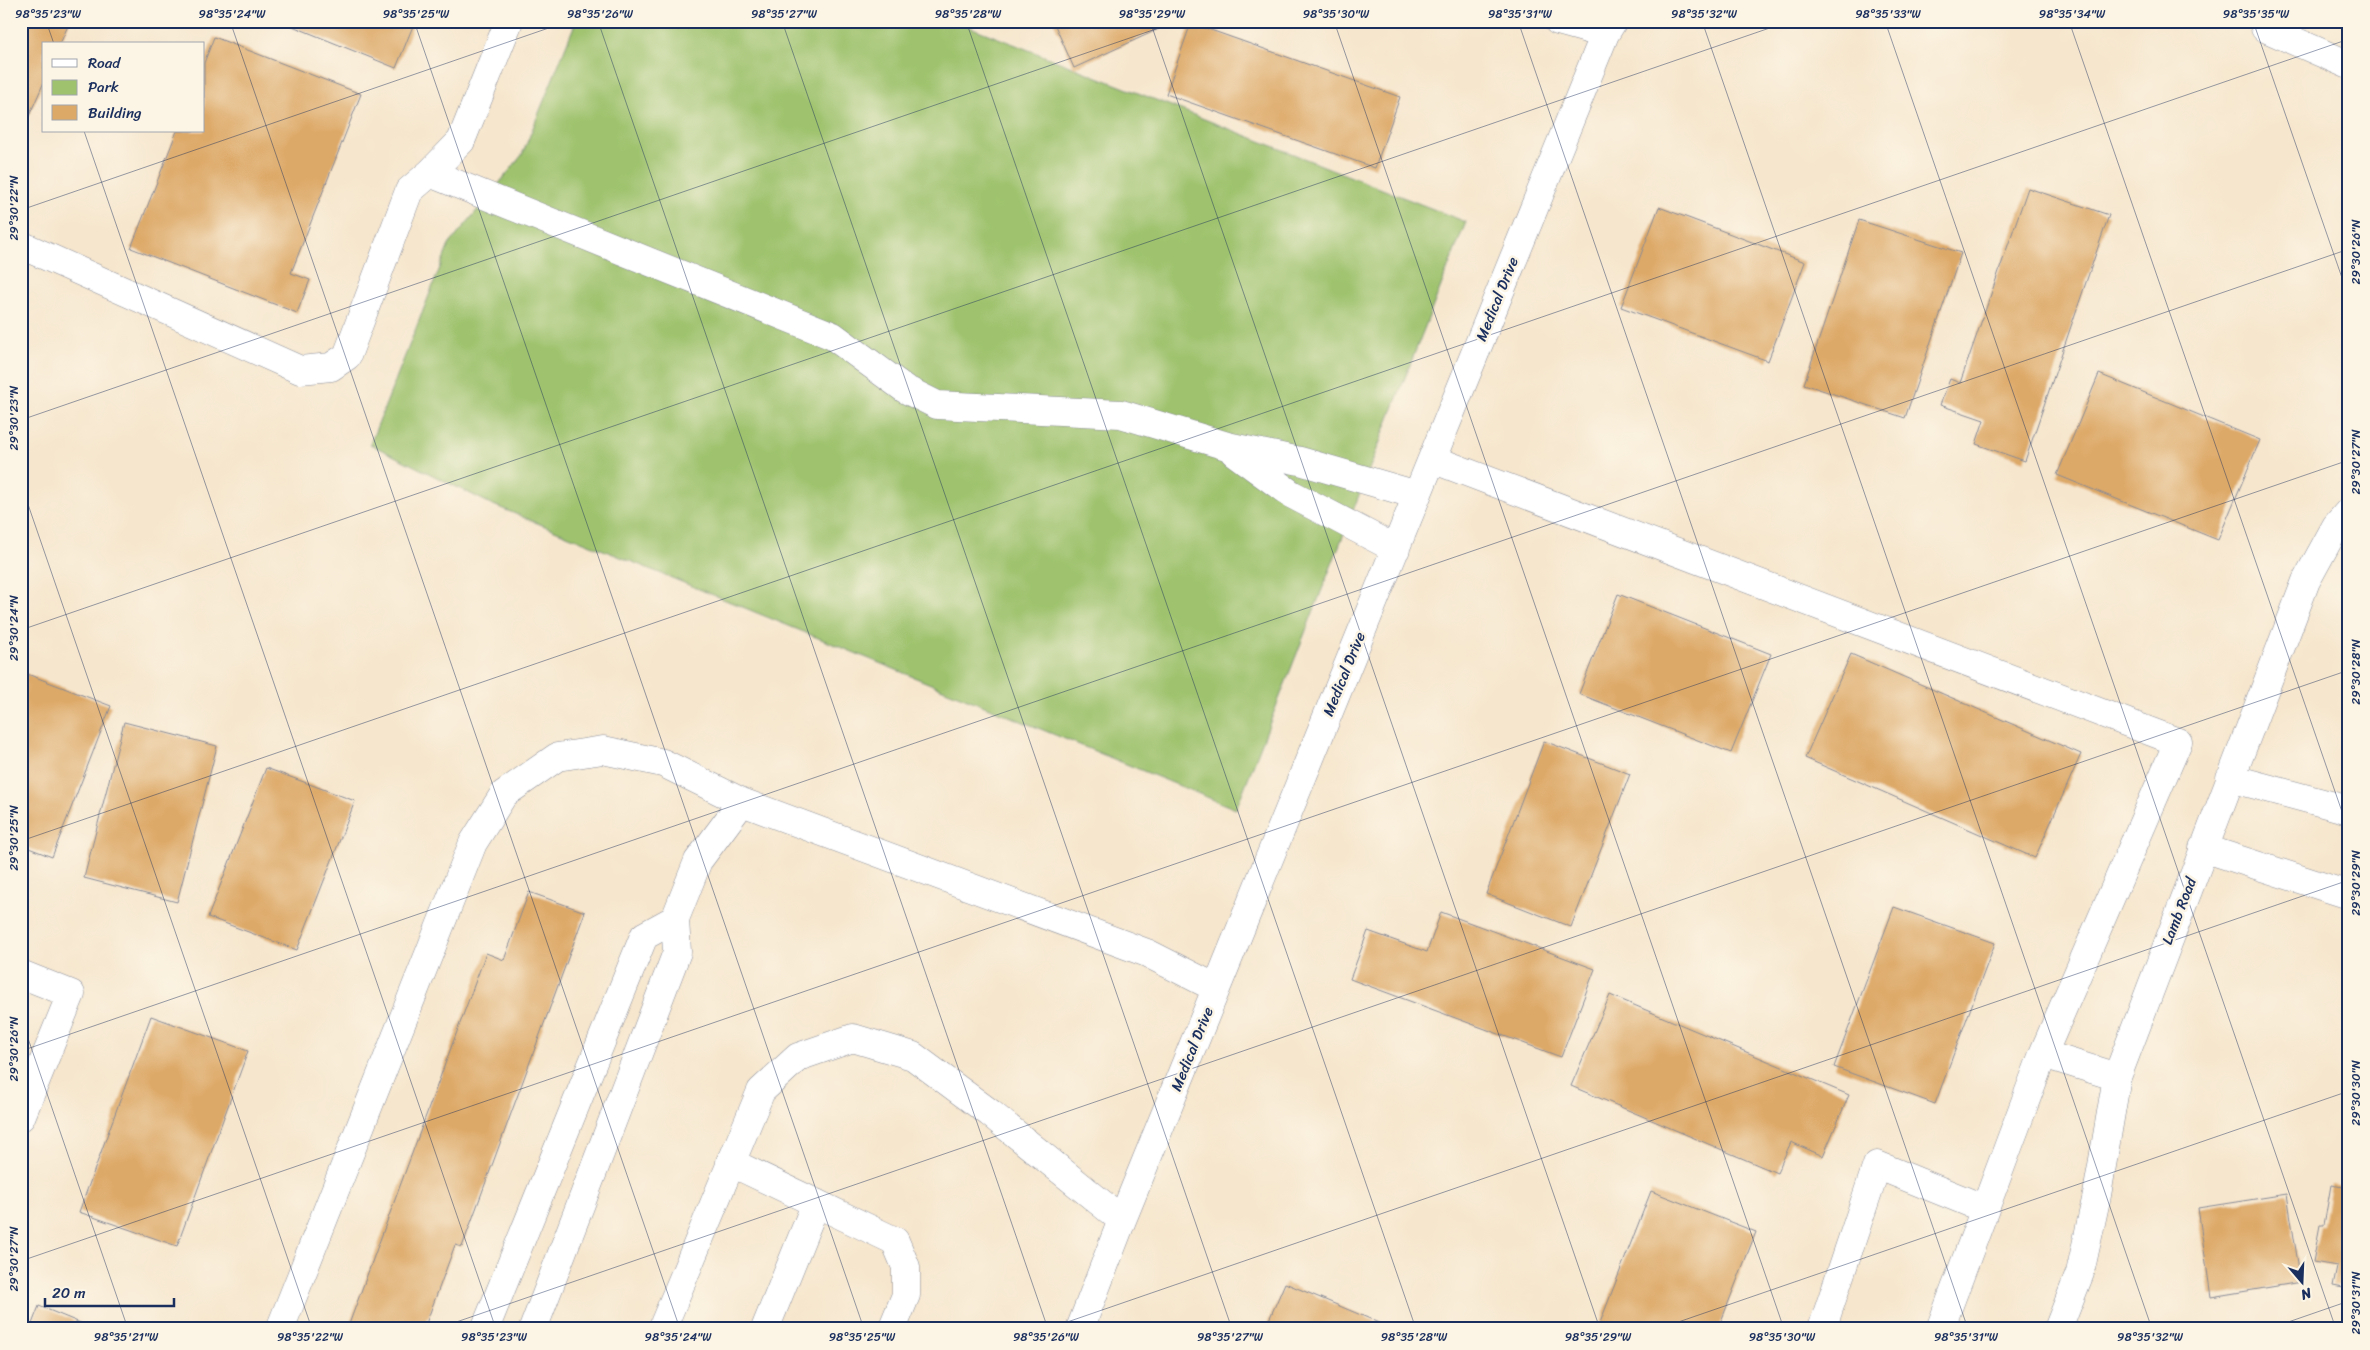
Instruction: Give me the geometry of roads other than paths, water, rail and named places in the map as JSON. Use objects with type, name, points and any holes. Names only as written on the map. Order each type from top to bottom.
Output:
[{"type":"street","points":[[21,246],[300,370],[331,367],[347,356],[409,191],[430,173],[461,141],[509,21]]},
{"type":"street","points":[[1558,21],[1609,28]]},
{"type":"street","points":[[2268,21],[2265,28],[2349,65]]},
{"type":"street","name":"Medical Drive","points":[[1080,1329],[1216,988],[1609,28]]},
{"type":"street","points":[[430,173],[834,336],[905,389],[937,405],[1121,414],[1226,446],[1300,461],[1418,495]]},
{"type":"street","points":[[1226,446],[1291,494],[1396,549]]},
{"type":"street","points":[[1432,459],[2178,742],[2043,1054],[1940,1329]]},
{"type":"street","name":"Lamb Road","points":[[2058,1329],[2080,1273],[2097,1195],[2117,1077],[2202,848],[2306,581],[2336,526],[2349,511]]},
{"type":"street","points":[[280,1329],[473,843],[504,794],[557,757],[603,750],[663,763],[742,802],[1147,953],[1216,988]]},
{"type":"street","points":[[2230,778],[2349,810]]},
{"type":"street","points":[[533,1329],[677,952],[675,919],[698,861],[742,802]]},
{"type":"street","points":[[2202,848],[2349,895]]},
{"type":"street","points":[[485,1329],[644,936],[675,919]]},
{"type":"street","points":[[21,974],[71,994],[21,1117]]},
{"type":"street","points":[[662,1329],[761,1091],[798,1057],[853,1038],[912,1056],[990,1112],[1122,1220]]},
{"type":"street","points":[[2043,1054],[2117,1077]]},
{"type":"street","points":[[730,1162],[895,1241],[906,1267],[906,1295],[892,1329]]},
{"type":"street","points":[[1822,1329],[1877,1165],[1984,1209]]},
{"type":"street","points":[[765,1329],[816,1203]]}]
